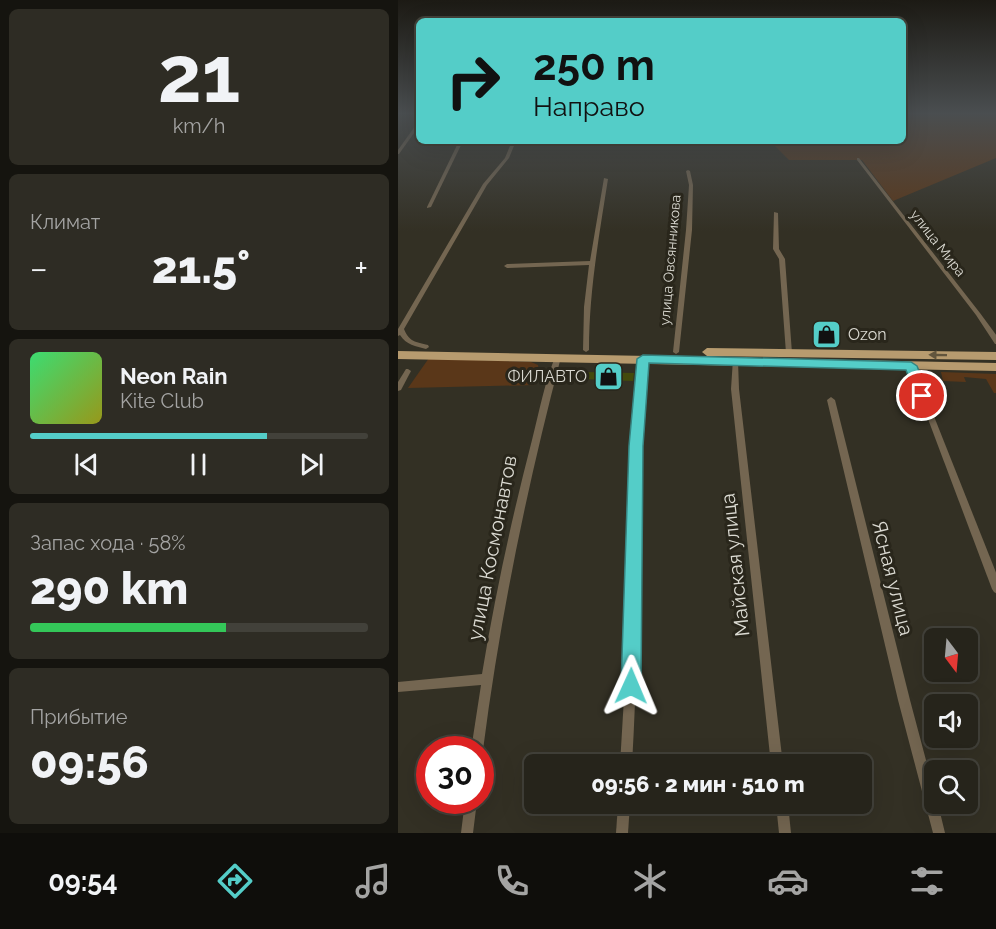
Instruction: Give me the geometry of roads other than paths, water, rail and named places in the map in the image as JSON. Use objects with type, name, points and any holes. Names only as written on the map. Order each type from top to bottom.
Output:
[{"type":"main road","points":[[398,347],[996,356]]},
{"type":"main road","points":[[398,355],[996,367]]},
{"type":"street","points":[[429,207],[455,153]]},
{"type":"street","points":[[426,347],[404,339],[401,329],[485,184],[509,153]]},
{"type":"street","name":"улица Мира","points":[[858,159],[978,314],[996,342]]},
{"type":"street","name":"улица Овсянникова","points":[[676,352],[689,230],[691,185],[688,171]]},
{"type":"street","points":[[586,350],[585,318],[606,179]]},
{"type":"street","points":[[776,213],[776,249],[782,259],[789,354]]},
{"type":"street","points":[[507,266],[592,263]]},
{"type":"street","name":"улица Космонавтов","points":[[479,736],[485,679],[532,450],[558,357]]},
{"type":"street","points":[[627,754],[630,710],[636,446],[643,359]]},
{"type":"street","name":"Майская улица","points":[[735,361],[735,389],[776,754]]},
{"type":"street","points":[[911,366],[996,589]]},
{"type":"street","points":[[398,388],[408,371]]},
{"type":"street","name":"Ясная улица","points":[[831,400],[939,833]]},
{"type":"street","points":[[398,687],[485,679]]},
{"type":"street","points":[[467,833],[469,814]]},
{"type":"street","points":[[622,833],[623,814]]},
{"type":"street","points":[[783,814],[785,833]]},
{"type":"place","name":"Ozon","points":[[827,334]]},
{"type":"place","name":"ФИЛАВТО","points":[[608,376]]}]
